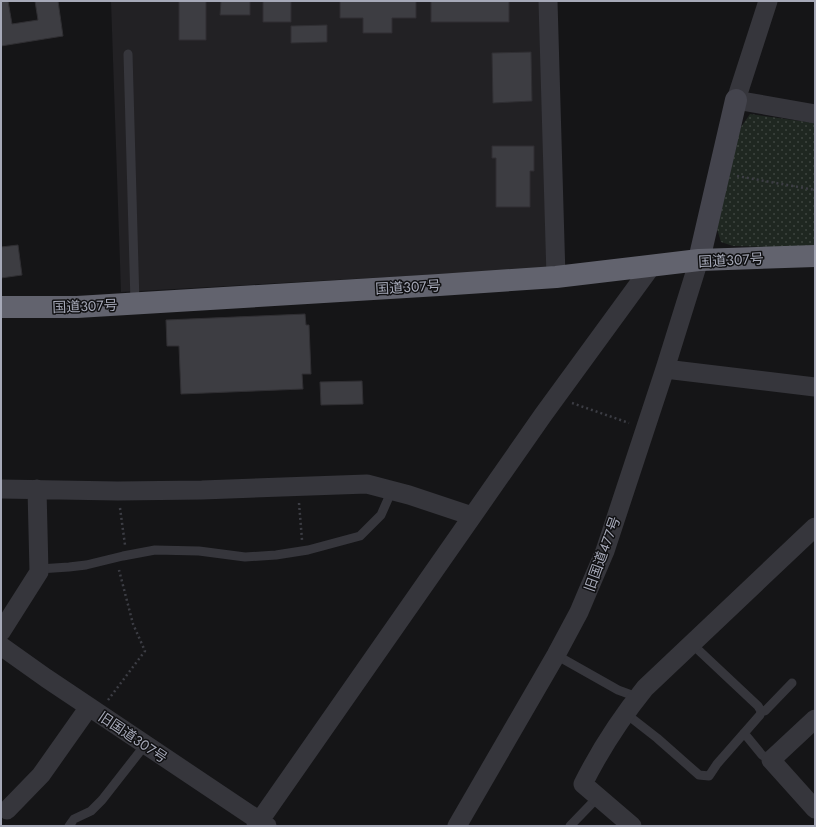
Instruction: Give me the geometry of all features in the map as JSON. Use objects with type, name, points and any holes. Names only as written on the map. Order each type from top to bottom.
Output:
[{"type":"highway","name":"国道307号","points":[[1,307],[77,307],[135,304],[556,277],[699,260],[815,256]]},
{"type":"street","points":[[548,1],[556,277]]},
{"type":"street","points":[[699,260],[736,100],[768,1]]},
{"type":"street","points":[[736,100],[815,114]]},
{"type":"street","name":"旧国道477号","points":[[457,826],[556,655],[579,612],[605,550],[665,369],[699,260]]},
{"type":"street","points":[[261,824],[472,516],[650,267]]},
{"type":"street","points":[[665,369],[815,388]]},
{"type":"street","points":[[1,489],[118,491],[367,484],[392,490],[472,516]]},
{"type":"street","points":[[1,632],[39,572],[37,489]]},
{"type":"street","points":[[632,826],[584,784],[597,755],[625,713],[645,688],[815,527]]},
{"type":"street","name":"旧国道307号","points":[[1,646],[261,824]]},
{"type":"street","points":[[7,810],[41,776],[93,710]]},
{"type":"street","points":[[815,719],[771,760],[815,809]]},
{"type":"lane","points":[[128,54],[135,304]]},
{"type":"lane","points":[[39,569],[86,565],[116,557],[155,550],[199,551],[245,557],[276,555],[308,550],[360,536],[381,515],[392,490]]},
{"type":"lane","points":[[625,713],[657,738],[699,775],[709,776],[717,764],[760,715],[760,711],[758,706],[692,644]]},
{"type":"lane","points":[[556,655],[618,690],[637,698]]},
{"type":"lane","points":[[760,711],[765,711],[792,683]]},
{"type":"lane","points":[[744,733],[762,755],[771,760]]},
{"type":"lane","points":[[68,826],[74,819],[91,812],[145,745]]},
{"type":"lane","points":[[570,826],[598,797]]},
{"type":"path","points":[[719,173],[815,190]]},
{"type":"path","points":[[556,397],[645,428]]},
{"type":"path","points":[[298,486],[301,533],[304,546],[308,550]]},
{"type":"path","points":[[118,491],[126,555]]},
{"type":"path","points":[[93,710],[145,651],[133,624],[116,557]]},
{"type":"shaded area","points":[[111,1],[540,1],[549,268],[121,292]]},
{"type":"shaded area","points":[[750,114],[815,123],[815,248],[733,246],[721,242],[714,219],[741,127]]},
{"type":"building","points":[[1,1],[8,1],[12,24],[38,20],[35,1],[58,1],[63,36],[1,46]]},
{"type":"building","points":[[179,1],[206,1],[206,40],[179,40]]},
{"type":"building","points":[[221,1],[250,1],[250,15],[220,15]]},
{"type":"building","points":[[263,1],[291,1],[291,22],[263,22]]},
{"type":"building","points":[[340,1],[416,1],[416,18],[392,18],[392,33],[363,33],[363,18],[340,18]]},
{"type":"building","points":[[431,1],[509,1],[509,22],[431,22]]},
{"type":"building","points":[[327,25],[327,42],[291,43],[291,26]]},
{"type":"building","points":[[531,52],[532,101],[493,103],[492,53]]},
{"type":"building","points":[[492,146],[534,146],[534,171],[530,171],[530,207],[496,207],[496,158],[492,158]]},
{"type":"building","points":[[18,245],[22,275],[1,278],[1,247]]},
{"type":"building","points":[[305,314],[306,325],[309,325],[311,374],[302,374],[303,389],[181,394],[179,346],[167,346],[166,320]]},
{"type":"building","points":[[362,381],[363,404],[321,405],[320,382]]}]
